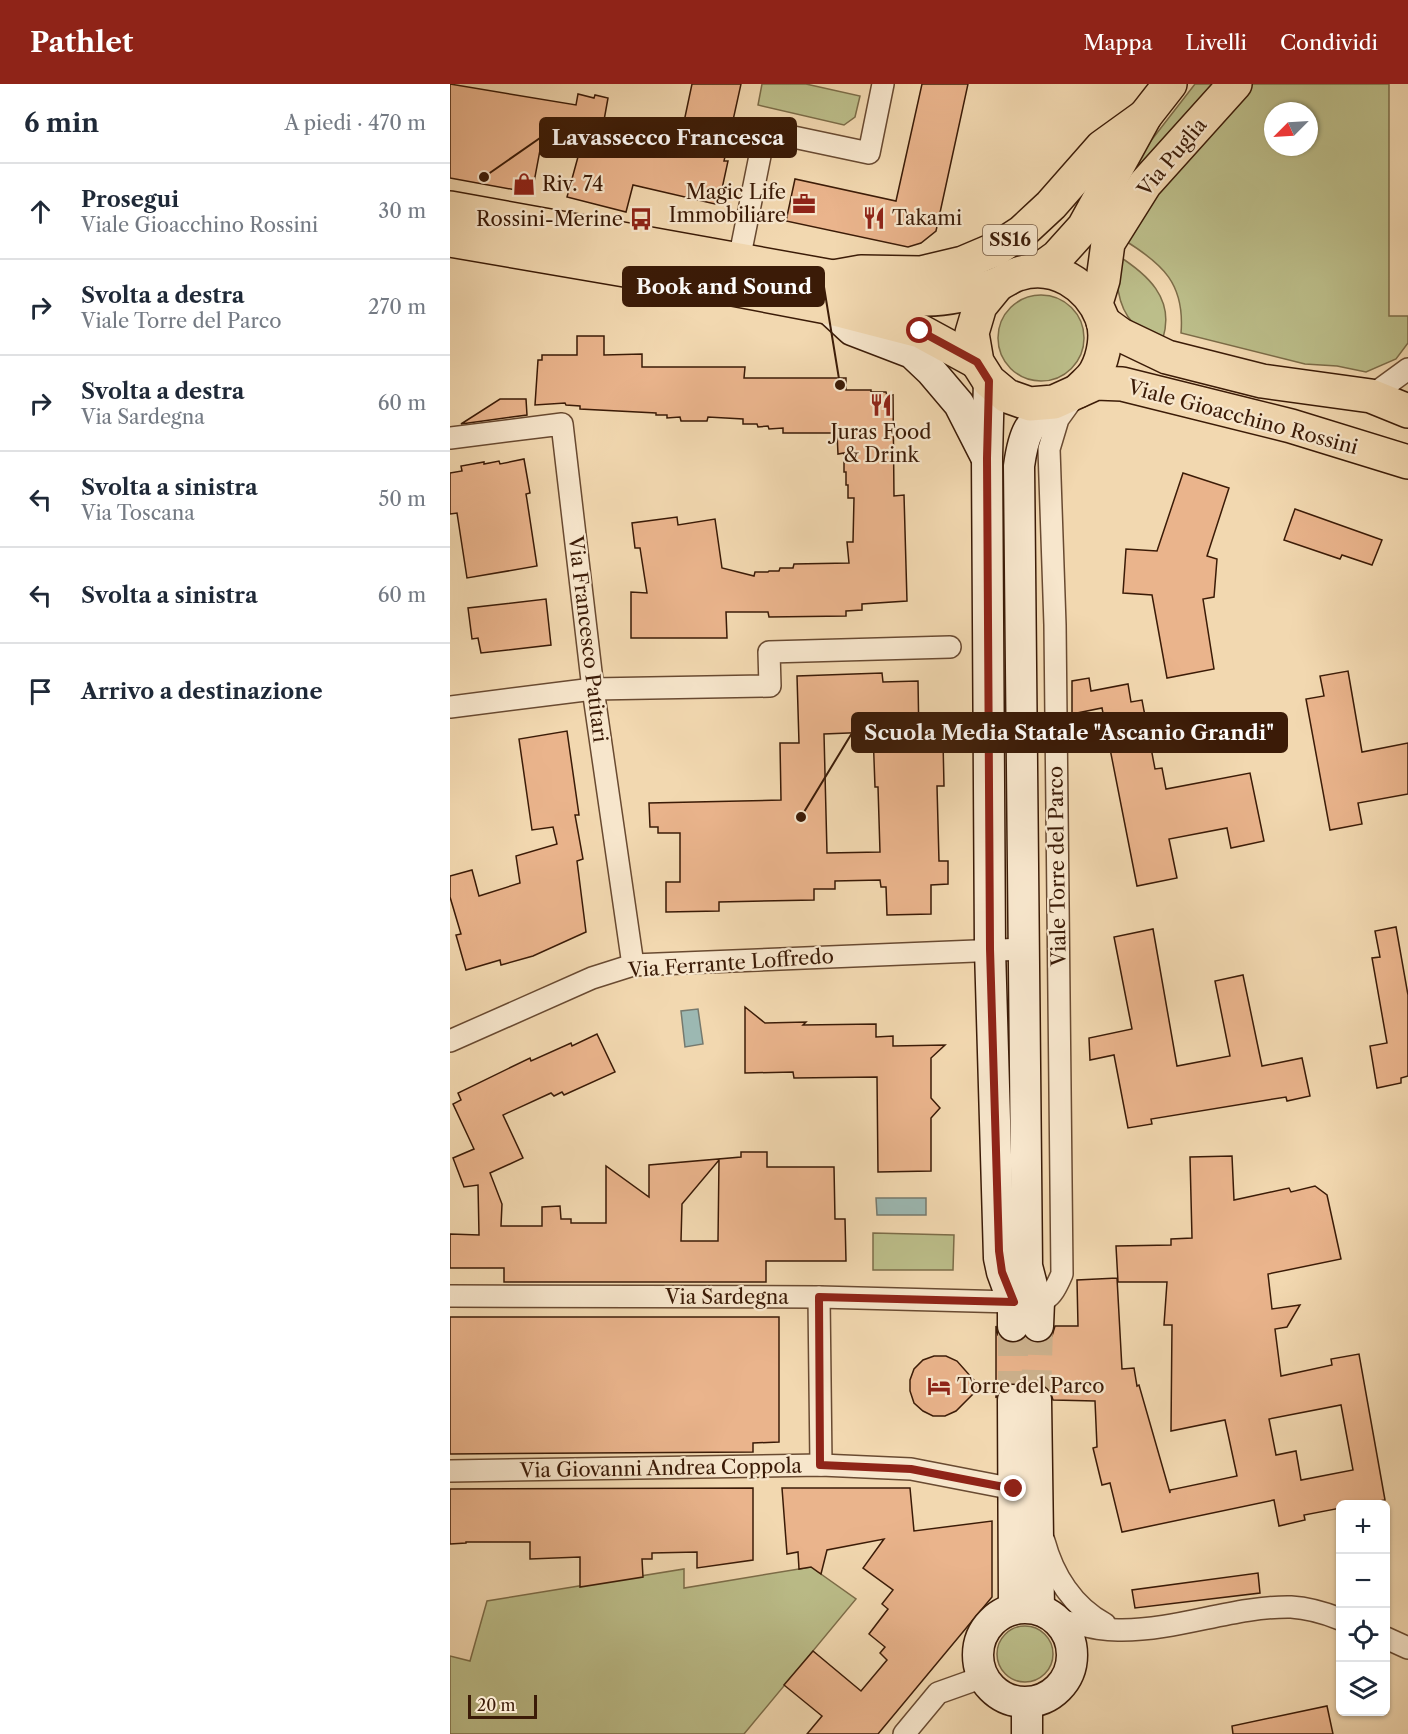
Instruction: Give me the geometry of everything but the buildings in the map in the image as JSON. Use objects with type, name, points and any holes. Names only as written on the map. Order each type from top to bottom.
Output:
[{"type":"main road","name":"Via Puglia","points":[[1099,312],[1108,243],[1145,184],[1235,84]]},
{"type":"main road","name":"Via Puglia","points":[[1040,270],[1057,257],[1084,227],[1162,94]]},
{"type":"main road","name":"SS16","points":[[830,292],[861,272],[921,273],[963,263],[996,249],[1022,232],[1051,205],[1102,147],[1162,94]]},
{"type":"main road","name":"Viale Gioacchino Rossini","points":[[450,208],[739,260],[830,292],[920,331],[983,372],[1007,396],[1030,404],[1066,397],[1096,383],[1122,384],[1291,426],[1408,462]]},
{"type":"main road","name":"Viale Gioacchino Rossini","points":[[450,240],[700,283],[830,292],[880,292],[923,299],[955,295],[998,284],[1018,274],[1040,270],[1061,275],[1081,286],[1099,312],[1121,335],[1167,357],[1262,381],[1371,396],[1408,411]]},
{"type":"main road","name":"Viale Gioacchino Rossini","points":[[983,372],[972,333],[980,306],[998,284]]},
{"type":"main road","points":[[1066,397],[1095,372],[1104,348],[1099,312]]},
{"type":"street","points":[[739,260],[765,131],[869,153],[883,84]]},
{"type":"street","points":[[830,292],[852,330],[912,353],[931,371],[959,404],[987,458]]},
{"type":"street","points":[[1371,396],[1408,369]]},
{"type":"street","points":[[983,372],[987,458],[990,949],[999,1258],[1002,1272],[1026,1314]]},
{"type":"street","name":"Viale Torre del Parco","points":[[1026,1314],[1029,1279],[1027,1266],[1019,466],[1023,440],[1035,419],[1066,397]]},
{"type":"street","name":"Viale Torre del Parco","points":[[1026,1314],[1053,1295],[1062,1274],[1055,625],[1049,450],[1066,397]]},
{"type":"street","name":"Via Francesco Patitari","points":[[450,438],[562,424],[593,689],[633,965]]},
{"type":"street","points":[[450,707],[593,689],[770,686],[769,652],[950,647]]},
{"type":"street","name":"Via Ferrante Loffredo","points":[[450,1041],[592,978],[633,965],[1024,949]]},
{"type":"street","name":"Via Sardegna","points":[[450,1296],[819,1297],[1026,1314]]},
{"type":"street","points":[[819,1297],[820,1465]]},
{"type":"street","points":[[1122,1630],[1094,1618],[1083,1610],[1072,1598],[1047,1552],[1039,1519],[1025,1400],[1014,1489],[1037,1613],[1071,1642],[1071,1666],[1062,1685],[1056,1692],[1045,1698],[1027,1703],[1005,1698],[990,1687],[983,1677],[978,1658],[980,1641],[988,1626],[1002,1613],[1037,1613],[1107,1630],[1122,1630],[1162,1626],[1254,1610],[1293,1607],[1322,1612],[1336,1617]]},
{"type":"street","name":"Via Giovanni Andrea Coppola","points":[[450,1470],[820,1465],[911,1469],[1014,1489]]},
{"type":"street","points":[[1037,1613],[1039,1519]]},
{"type":"street","points":[[1390,1640],[1408,1648]]},
{"type":"street","points":[[904,1734],[938,1693],[983,1677]]},
{"type":"street","points":[[1027,1703],[1027,1734]]},
{"type":"green space","points":[[762,84],[806,84],[860,96],[855,117],[844,125],[758,105]]},
{"type":"green space","points":[[1195,84],[1220,84],[1114,198],[1150,142]]},
{"type":"green space","points":[[1253,84],[1389,84],[1389,316],[1408,316],[1408,343],[1396,359],[1366,372],[1337,366],[1305,364],[1181,333],[1179,301],[1169,277],[1150,258],[1124,240],[1157,185],[1207,136]]},
{"type":"green space","points":[[1117,255],[1139,270],[1162,299],[1166,324],[1163,338],[1139,328],[1127,316],[1118,291]]},
{"type":"green space","points":[[1041,295],[1065,302],[1077,314],[1084,338],[1077,362],[1065,374],[1041,381],[1017,374],[1005,362],[998,338],[1005,314],[1017,302]]},
{"type":"green space","points":[[873,1233],[954,1235],[953,1270],[873,1270]]},
{"type":"green space","points":[[811,1567],[856,1599],[744,1734],[450,1734],[450,1656],[470,1661],[487,1601],[684,1569],[684,1588]]},
{"type":"green space","points":[[1019,1626],[1031,1626],[1045,1634],[1053,1648],[1051,1665],[1045,1674],[1031,1682],[1019,1682],[1002,1670],[997,1660],[997,1648],[1009,1631]]},
{"type":"water","points":[[698,1009],[703,1044],[685,1047],[681,1011]]},
{"type":"water","points":[[876,1198],[926,1198],[926,1215],[877,1215]]},
{"type":"tunnel","points":[[1013,1326],[1013,1400]]},
{"type":"tunnel","points":[[1036,1400],[1038,1326]]},
{"type":"place","name":"Lavassecco Francesca","points":[[484,177]]},
{"type":"place","name":"Riv. 74","points":[[524,184]]},
{"type":"place","name":"Magic Life Immobiliare","points":[[804,204]]},
{"type":"place","name":"Takami","points":[[874,218]]},
{"type":"place","name":"Rossini-Merine","points":[[641,219]]},
{"type":"place","name":"Book and Sound","points":[[840,385]]},
{"type":"place","name":"Juras Food & Drink","points":[[881,405]]},
{"type":"place","name":"Scuola Media Statale \"Ascanio Grandi\"","points":[[801,817]]},
{"type":"place","name":"Torre del Parco","points":[[939,1386]]},
{"type":"route","points":[[920,331],[977,362],[989,381],[987,466],[990,949],[999,1258],[1014,1302],[819,1297],[820,1465],[911,1469],[1014,1489]]}]
